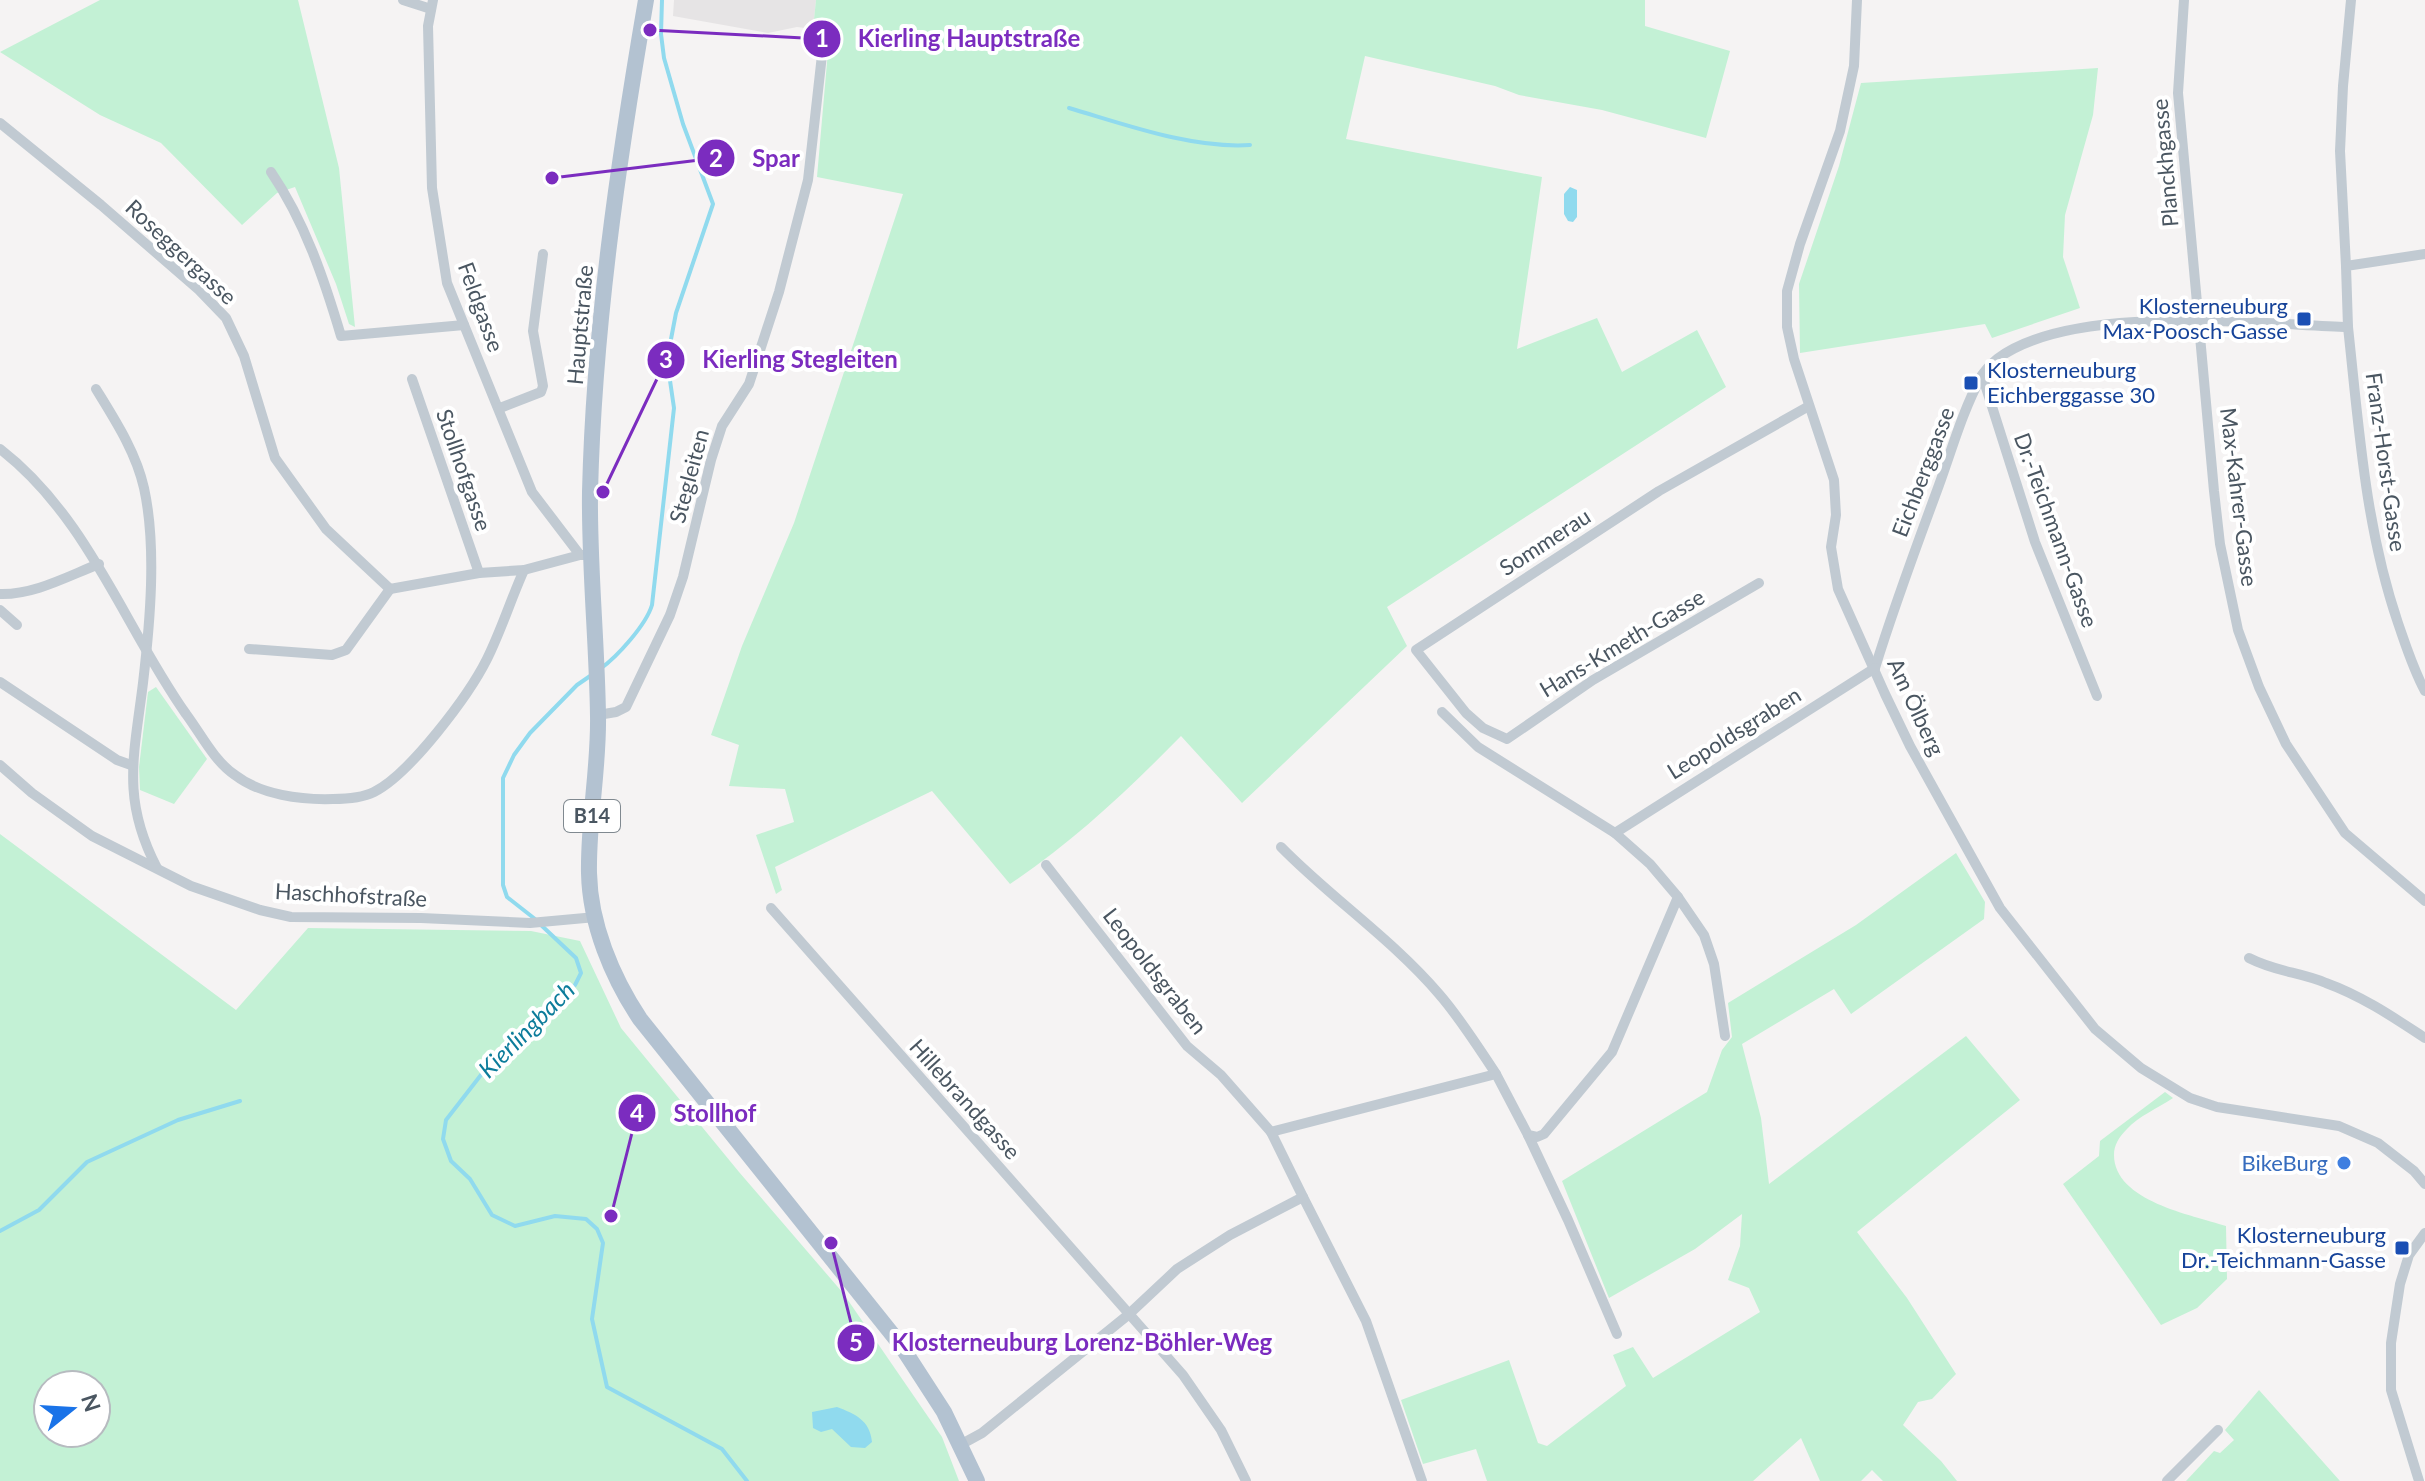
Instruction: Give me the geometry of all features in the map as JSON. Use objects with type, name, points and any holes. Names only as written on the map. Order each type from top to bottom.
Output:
[{"type":"main road","name":"Hauptstraße","points":[[598,715],[596,657],[585,555],[604,282],[626,117],[646,0]]},
{"type":"main road","name":"B14","points":[[598,715],[598,765],[589,873],[596,917],[611,967],[640,1019],[759,1172],[900,1344],[929,1387],[977,1481]]},
{"type":"street","points":[[403,0],[432,4]]},
{"type":"street","name":"Am Ölberg","points":[[1857,0],[1854,66],[1840,131],[1800,244],[1787,291],[1787,327],[1834,480],[1836,515],[1831,547],[1838,589],[1910,746],[2000,908],[2095,1029],[2141,1068],[2190,1098],[2217,1107],[2339,1126],[2378,1143],[2414,1171],[2425,1184]]},
{"type":"street","name":"Planckhgasse","points":[[2184,0],[2178,93],[2199,322]]},
{"type":"street","points":[[1982,375],[1995,360],[2039,337],[2099,325],[2199,322],[2348,327],[2340,151],[2351,0]]},
{"type":"street","name":"Feldgasse","points":[[432,4],[428,26],[432,188],[447,283],[532,492],[585,555]]},
{"type":"street","name":"Stegleiten","points":[[598,715],[626,707],[670,615],[683,577],[722,426],[749,384],[779,292],[808,180],[822,55],[819,38]]},
{"type":"street","name":"Roseggergasse","points":[[0,123],[112,214],[199,290],[226,318],[244,356],[275,458],[326,529],[390,589]]},
{"type":"street","points":[[271,172],[283,190],[321,270],[341,336],[464,325]]},
{"type":"street","points":[[500,408],[541,392],[543,386],[533,331],[543,254]]},
{"type":"street","points":[[2346,266],[2425,254]]},
{"type":"street","name":"Max-Kahrer-Gasse","points":[[2199,322],[2220,544],[2238,630],[2259,687],[2286,744],[2345,833],[2425,901]]},
{"type":"street","name":"Franz-Horst-Gasse","points":[[2348,327],[2370,518],[2389,595],[2415,673],[2425,691]]},
{"type":"street","name":"Eichberggasse","points":[[1875,668],[1902,587],[1982,375]]},
{"type":"street","name":"Dr.-Teichmann-Gasse","points":[[1982,375],[2035,542],[2097,696]]},
{"type":"street","name":"Stollhofgasse","points":[[412,379],[479,573]]},
{"type":"street","points":[[96,389],[127,443],[144,488],[150,541],[146,652],[131,765],[138,819],[145,845],[157,868]]},
{"type":"street","name":"Sommerau","points":[[1507,739],[1483,728],[1466,713],[1416,650],[1659,491],[1809,406]]},
{"type":"street","points":[[0,449],[20,464],[71,523],[99,564],[159,676],[220,761],[243,782],[262,790],[308,799],[363,796],[379,789],[405,769],[470,687],[486,660],[524,570]]},
{"type":"street","points":[[249,649],[332,655],[346,650],[390,589],[479,573],[524,570],[585,555]]},
{"type":"street","points":[[0,594],[13,595],[43,586],[99,564]]},
{"type":"street","name":"Hans-Kmeth-Gasse","points":[[1507,739],[1593,680],[1759,583]]},
{"type":"street","points":[[0,610],[17,625]]},
{"type":"street","name":"Leopoldsgraben","points":[[1615,833],[1875,668]]},
{"type":"street","points":[[0,682],[117,760],[131,765]]},
{"type":"street","points":[[1442,712],[1478,747],[1615,833],[1650,864],[1704,935],[1714,964],[1725,1036]]},
{"type":"street","name":"Haschhofstraße","points":[[0,765],[32,793],[92,836],[191,886],[239,904],[291,917],[552,923],[596,917]]},
{"type":"street","points":[[1281,847],[1439,994],[1496,1074],[1568,1220],[1617,1334]]},
{"type":"street","name":"Leopoldsgraben","points":[[1046,865],[1187,1046],[1221,1075],[1271,1132],[1366,1321],[1422,1481]]},
{"type":"street","points":[[1528,1135],[1537,1137],[1544,1134],[1612,1052],[1678,897]]},
{"type":"street","name":"Hillebrandgasse","points":[[771,908],[1183,1375],[1221,1430],[1246,1481]]},
{"type":"street","points":[[2249,958],[2270,969],[2325,982],[2377,1007],[2425,1038]]},
{"type":"street","points":[[1271,1132],[1496,1074]]},
{"type":"street","points":[[960,1445],[982,1433],[1128,1315],[1177,1269],[1230,1235],[1303,1197]]},
{"type":"street","points":[[2419,1481],[2391,1390],[2391,1343],[2400,1284],[2409,1255],[2425,1233]]},
{"type":"street","points":[[2167,1481],[2218,1430]]},
{"type":"shaded area","points":[[674,0],[816,0],[813,29],[797,27],[768,33],[673,16]]},
{"type":"green space","points":[[100,0],[298,0],[339,168],[355,327],[349,324],[336,284],[295,187],[277,193],[242,225],[161,143],[100,115],[0,52]]},
{"type":"green space","points":[[816,0],[1645,0],[1645,26],[1730,51],[1706,138],[1602,110],[1519,95],[1495,86],[1365,56],[1346,139],[1542,177],[1517,349],[1597,318],[1622,372],[1697,330],[1726,387],[1387,607],[1407,646],[1242,803],[1181,736],[1099,814],[1056,851],[1010,884],[932,791],[775,867],[782,890],[776,894],[756,835],[794,822],[785,789],[729,786],[739,745],[711,735],[742,646],[794,523],[903,194],[817,177],[828,51],[813,29]]},
{"type":"green space","points":[[2098,68],[2093,115],[2065,215],[2063,257],[2080,308],[1992,338],[1985,324],[1800,353],[1799,284],[1839,166],[1861,83]]},
{"type":"green space","points":[[156,687],[207,759],[174,804],[140,790],[139,767],[148,692]]},
{"type":"green space","points":[[0,834],[236,1010],[308,928],[531,931],[580,941],[621,1028],[843,1293],[942,1437],[959,1481],[0,1481]]},
{"type":"green space","points":[[1956,853],[1985,902],[1984,919],[1851,1014],[1834,989],[1742,1044],[1761,1118],[1769,1184],[1966,1036],[2020,1100],[1857,1232],[1907,1298],[1956,1374],[1932,1399],[1918,1402],[1903,1425],[1957,1481],[1883,1481],[1872,1470],[1861,1481],[1820,1481],[1801,1438],[1753,1481],[1487,1481],[1476,1449],[1423,1464],[1401,1400],[1509,1360],[1538,1443],[1547,1446],[1626,1386],[1613,1355],[1633,1347],[1653,1378],[1760,1312],[1749,1288],[1728,1280],[1740,1246],[1742,1214],[1695,1249],[1609,1298],[1562,1181],[1707,1092],[1722,1050],[1732,1037],[1728,1003],[1856,925]]},
{"type":"green space","points":[[2165,1092],[2173,1098],[2137,1120],[2119,1138],[2114,1155],[2117,1171],[2140,1195],[2157,1204],[2226,1226],[2227,1279],[2197,1308],[2161,1325],[2063,1184],[2099,1156],[2100,1141]]},
{"type":"green space","points":[[2259,1390],[2340,1481],[2186,1481],[2214,1451],[2220,1453],[2234,1440],[2225,1430]]},
{"type":"water","points":[[1570,187],[1577,190],[1577,217],[1573,222],[1568,221],[1564,214],[1564,194]]},
{"type":"water","points":[[837,1407],[865,1423],[872,1442],[865,1448],[851,1447],[832,1429],[821,1432],[813,1428],[812,1412]]},
{"type":"waterway","name":"Kierlingbach","points":[[600,669],[630,640],[652,605],[674,408],[667,360],[676,313],[713,204],[683,124],[664,58],[662,0]]},
{"type":"waterway","points":[[1069,108],[1182,139],[1250,145]]},
{"type":"waterway","name":"Kierlingbach","points":[[535,919],[507,897],[503,885],[503,778],[514,755],[530,733],[577,685],[593,674]]},
{"type":"waterway","name":"Kierlingbach","points":[[541,925],[576,958],[581,973],[575,985],[484,1071],[446,1120],[443,1139],[451,1161],[470,1179],[492,1215],[515,1226],[555,1216],[586,1219],[597,1229],[603,1243],[592,1319],[607,1387],[722,1449],[747,1481]]},
{"type":"waterway","points":[[0,1231],[39,1210],[87,1162],[178,1120],[240,1101]]},
{"type":"place","name":"Kierling Hauptstraße","points":[[650,30]]},
{"type":"place","name":"Spar","points":[[552,178]]},
{"type":"place","name":"Klosterneuburg Max-Poosch-Gasse","points":[[2304,319]]},
{"type":"place","name":"Klosterneuburg Eichberggasse 30","points":[[1971,383]]},
{"type":"place","name":"Kierling Stegleiten","points":[[603,492]]},
{"type":"place","name":"BikeBurg","points":[[2344,1163]]},
{"type":"place","name":"Stollhof","points":[[611,1216]]},
{"type":"place","name":"Klosterneuburg Lorenz-Böhler-Weg","points":[[831,1243]]},
{"type":"place","name":"Klosterneuburg Dr.-Teichmann-Gasse","points":[[2402,1248]]}]
